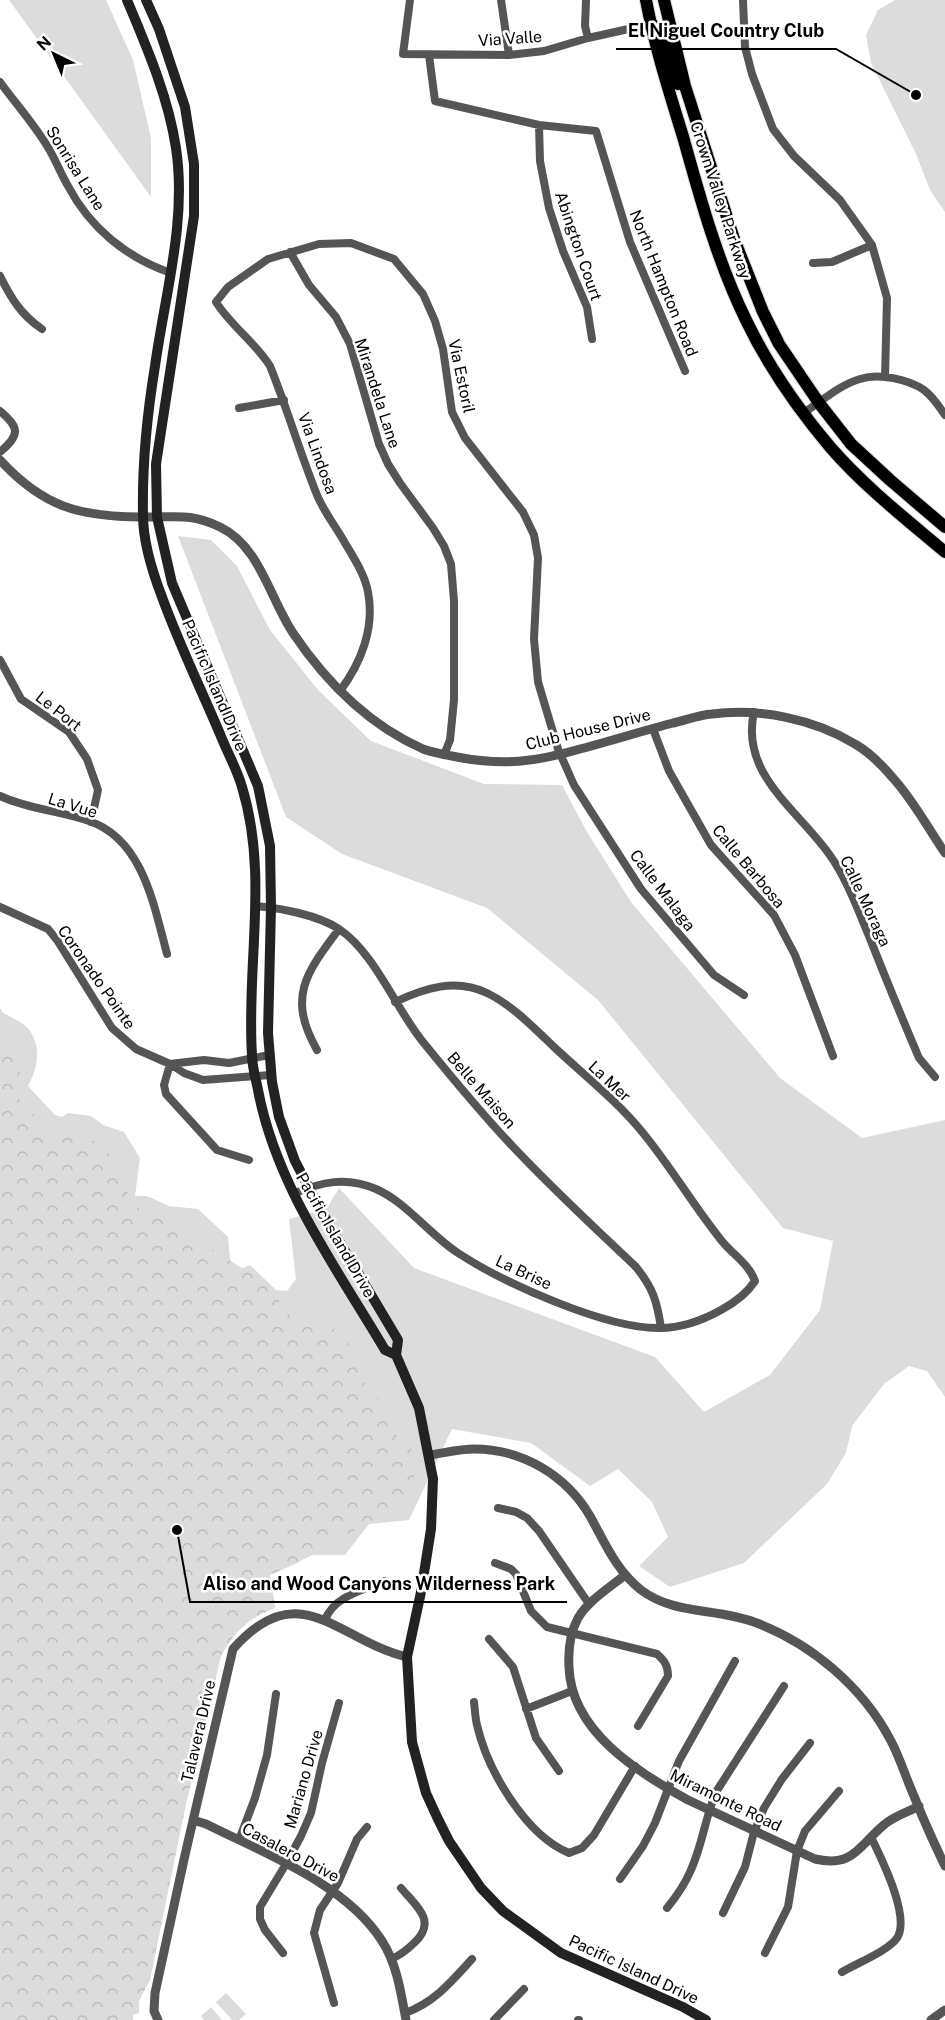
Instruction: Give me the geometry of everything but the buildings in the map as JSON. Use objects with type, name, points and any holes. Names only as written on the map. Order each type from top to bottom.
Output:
[{"type":"main road","name":"Pacific Island Drive","points":[[127,0],[165,95],[176,150],[179,209],[149,412],[142,518],[149,560],[166,607],[242,786],[253,837],[256,906],[251,1017],[252,1058],[261,1107],[273,1146],[293,1194],[385,1350],[396,1355]]},
{"type":"main road","points":[[135,0],[141,17],[138,27]]},
{"type":"main road","name":"Pacific Island Drive","points":[[146,0],[159,29],[185,107],[194,164],[194,216],[156,464],[157,517],[172,583],[258,786],[270,846],[268,1055],[279,1117],[295,1161],[398,1340],[396,1355],[417,1402],[429,1455],[433,1479],[431,1529],[407,1657],[412,1742],[417,1767],[449,1841],[481,1888],[503,1911],[561,1953],[683,2007],[706,2020]]},
{"type":"main road","name":"Crown Valley Parkway","points":[[646,0],[693,173],[723,267],[746,320],[783,384],[832,449],[867,484],[945,552]]},
{"type":"main road","points":[[654,0],[654,16],[651,24],[663,37],[678,85],[685,86]]},
{"type":"main road","name":"Crown Valley Parkway","points":[[664,0],[685,86],[734,239],[763,312],[779,344],[819,404],[865,457],[945,527]]},
{"type":"main road","points":[[183,297],[177,286],[176,278],[171,273],[178,267],[188,250]]},
{"type":"street","name":"Via Valle","points":[[411,0],[403,54],[509,55],[544,51],[588,38],[651,24]]},
{"type":"street","points":[[501,0],[509,55]]},
{"type":"street","points":[[586,0],[585,26],[588,38]]},
{"type":"street","points":[[743,0],[745,47],[752,74],[774,129],[794,156],[840,200],[872,245],[887,298],[885,377]]},
{"type":"street","name":"North Hampton Road","points":[[429,55],[435,101],[539,125],[596,131],[630,242],[685,370]]},
{"type":"street","name":"Sonrisa Lane","points":[[0,82],[45,142],[69,189],[96,225],[117,246],[142,262],[171,273]]},
{"type":"street","name":"Abington Court","points":[[539,125],[540,161],[549,208],[563,251],[587,307],[592,339]]},
{"type":"street","name":"Via Estoril","points":[[216,302],[228,287],[268,259],[319,244],[351,243],[394,259],[423,294],[435,321],[443,349],[452,412],[465,438],[523,512],[534,535],[538,558],[534,639],[538,682],[558,749],[562,754]]},
{"type":"street","points":[[813,263],[832,262],[872,245]]},
{"type":"street","name":"Mirandela Lane","points":[[290,252],[309,285],[336,317],[350,344],[379,444],[399,483],[439,537],[451,564],[454,601],[454,700],[450,740],[444,755]]},
{"type":"street","points":[[0,276],[21,312],[28,320],[42,329]]},
{"type":"street","name":"Via Lindosa","points":[[216,302],[225,317],[262,352],[270,366],[318,498],[347,545],[368,591],[370,625],[365,644],[353,675],[340,691]]},
{"type":"street","points":[[803,413],[859,379],[885,377],[909,382],[925,390],[945,415]]},
{"type":"street","points":[[238,408],[284,400]]},
{"type":"street","points":[[0,411],[12,421],[15,431],[12,442],[0,452]]},
{"type":"street","name":"Club House Drive","points":[[0,460],[19,481],[48,500],[79,511],[102,516],[142,518],[182,515],[200,518],[230,532],[249,553],[292,632],[340,691],[377,724],[426,750],[497,763],[538,760],[709,714],[754,712],[799,721],[839,735],[857,745],[894,779],[945,853]]},
{"type":"street","name":"Le Port","points":[[0,660],[21,699],[69,732],[87,759],[98,790],[91,822]]},
{"type":"street","name":"Calle Moraga","points":[[754,712],[751,732],[758,763],[768,781],[810,828],[831,857],[856,906],[919,1058],[935,1077]]},
{"type":"street","name":"Calle Barbosa","points":[[653,729],[669,771],[711,845],[774,915],[795,956],[833,1056]]},
{"type":"street","name":"Calle Malaga","points":[[562,754],[574,784],[641,889],[714,975],[744,995]]},
{"type":"street","name":"La Vue","points":[[0,796],[91,822],[110,833],[128,850],[141,869],[151,894],[167,954]]},
{"type":"street","name":"Belle Maison","points":[[256,906],[271,907],[314,918],[339,929],[368,959],[424,1043],[517,1151],[636,1267],[646,1280],[657,1302],[661,1328]]},
{"type":"street","name":"Coronado Pointe","points":[[0,908],[48,929],[112,1028],[136,1049],[203,1080],[271,1075]]},
{"type":"street","points":[[318,1050],[307,1032],[302,1012],[303,990],[320,954],[339,929]]},
{"type":"street","name":"La Mer","points":[[395,1002],[433,986],[450,985],[486,992],[512,1010],[627,1115],[666,1163],[722,1242],[752,1273],[755,1281]]},
{"type":"street","points":[[249,1160],[217,1150],[166,1094],[164,1085],[170,1064],[204,1060],[229,1063],[268,1055]]},
{"type":"street","name":"La Brise","points":[[293,1194],[334,1180],[376,1189],[396,1202],[458,1253],[504,1279],[606,1320],[632,1326],[661,1328],[685,1325],[711,1316],[749,1291],[755,1281]]},
{"type":"street","points":[[429,1455],[472,1449],[493,1450],[516,1455],[537,1464],[569,1489],[584,1506],[610,1554],[625,1575],[642,1590],[657,1600],[677,1607],[714,1611],[748,1619],[815,1654],[862,1697],[879,1720],[892,1742],[945,1866]]},
{"type":"street","points":[[498,1508],[516,1512],[527,1518],[539,1531],[589,1604]]},
{"type":"street","points":[[495,1563],[511,1569],[516,1574],[531,1611],[547,1627],[657,1654],[664,1660],[669,1676],[638,1726]]},
{"type":"street","name":"Miramonte Road","points":[[625,1575],[589,1604],[579,1617],[572,1632],[568,1656],[572,1691],[586,1721],[613,1750],[668,1790],[754,1832],[815,1859],[828,1862],[842,1861],[854,1854],[887,1822],[919,1806]]},
{"type":"street","points":[[325,1620],[328,1610],[340,1600],[385,1581]]},
{"type":"street","name":"Talavera Drive","points":[[147,2020],[155,2015],[155,1993],[233,1649],[260,1624],[279,1616],[297,1614],[325,1620],[390,1653],[407,1657]]},
{"type":"street","points":[[489,1639],[513,1667],[536,1738],[559,1771]]},
{"type":"street","points":[[620,1879],[643,1846],[655,1823],[687,1744],[735,1661]]},
{"type":"street","points":[[668,1908],[680,1893],[692,1870],[707,1821],[708,1810],[716,1792],[730,1766],[784,1686]]},
{"type":"street","points":[[526,1709],[572,1691]]},
{"type":"street","points":[[239,1840],[255,1798],[267,1755],[276,1694]]},
{"type":"street","points":[[474,1702],[476,1725],[489,1759],[513,1802],[544,1838],[558,1849],[569,1853],[582,1848],[594,1835],[635,1766]]},
{"type":"street","name":"Mariano Drive","points":[[283,1953],[265,1930],[260,1919],[260,1907],[301,1836],[310,1813],[339,1703]]},
{"type":"street","points":[[723,1913],[745,1867],[754,1832],[772,1793],[810,1743]]},
{"type":"street","points":[[765,1953],[788,1907],[797,1851],[805,1831],[839,1791]]},
{"type":"street","name":"Casalero Drive","points":[[193,1820],[239,1840],[333,1891],[369,1924],[382,1941],[391,1959],[405,2016]]},
{"type":"street","points":[[334,2003],[314,1933],[321,1910],[333,1891],[357,1839],[368,1827]]},
{"type":"street","points":[[842,1972],[889,1946],[897,1937],[901,1925],[900,1912],[871,1838]]},
{"type":"street","points":[[391,1959],[400,1955],[422,1936],[426,1925],[423,1914],[401,1888]]},
{"type":"street","points":[[405,2016],[438,1995],[472,1959]]},
{"type":"street","points":[[494,2020],[524,1989]]},
{"type":"street","points":[[930,2020],[945,2010]]},
{"type":"green space","points":[[9,0],[106,0],[133,60],[151,138],[151,197]]},
{"type":"green space","points":[[895,0],[945,0],[945,212],[930,190],[916,154],[871,63],[866,35],[878,10]]},
{"type":"green space","points":[[178,536],[211,540],[237,566],[270,630],[319,691],[371,741],[484,784],[562,785],[587,832],[631,902],[780,1078],[862,1138],[945,1120],[945,1397],[927,1371],[909,1366],[884,1384],[852,1426],[846,1453],[827,1484],[744,1563],[670,1587],[639,1566],[668,1537],[652,1502],[618,1469],[590,1486],[531,1443],[452,1429],[409,1520],[369,1524],[345,1555],[313,1555],[269,1573],[244,1600],[0,2020],[0,1008],[2,1012],[25,1025],[34,1038],[37,1059],[28,1086],[55,1115],[62,1117],[68,1113],[91,1116],[103,1125],[124,1132],[140,1158],[135,1196],[147,1196],[169,1206],[198,1209],[228,1237],[231,1269],[236,1271],[250,1265],[276,1290],[287,1291],[296,1279],[289,1219],[327,1208],[339,1188],[414,1268],[655,1357],[704,1412],[770,1375],[820,1310],[833,1241],[783,1228],[598,1000],[487,908],[342,854],[286,817]]},
{"type":"green space","points":[[0,1034],[21,1058],[18,1098],[48,1130],[81,1130],[115,1159],[132,1205],[171,1223],[267,1284],[292,1319],[340,1330],[351,1347],[364,1382],[391,1413],[398,1440],[410,1440],[414,1468],[414,1497],[295,1564],[270,1575],[275,1608],[257,1616],[243,1626],[221,1656],[185,1809],[150,1980],[139,2001],[139,2013],[133,2015],[133,2020],[0,2020]]},
{"type":"green space","points":[[226,1993],[246,2014],[239,2020],[232,2020],[216,2002]]},
{"type":"green space","points":[[211,2007],[222,2020],[204,2020],[201,2016]]},
{"type":"place","name":"El Niguel Country Club","points":[[916,95]]},
{"type":"place","name":"Aliso and Wood Canyons Wilderness Park","points":[[177,1530]]}]
